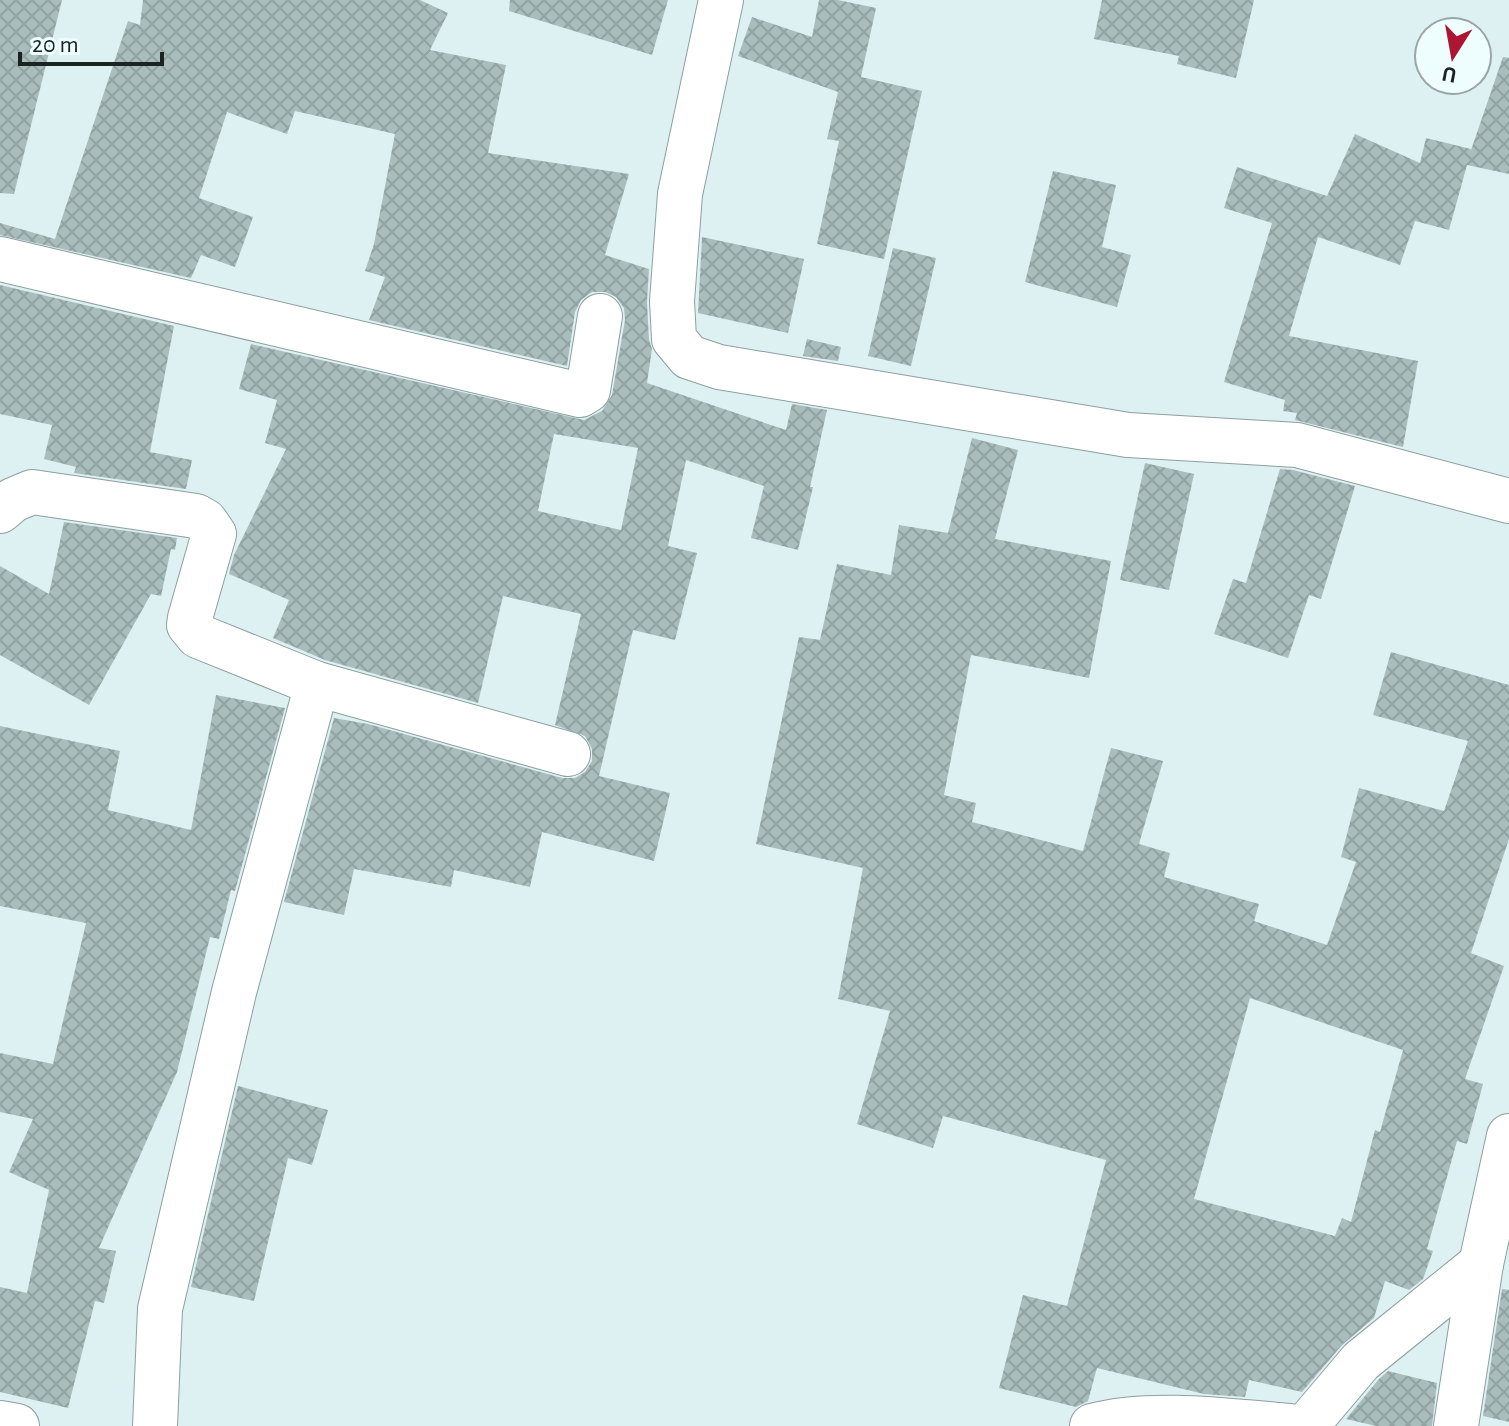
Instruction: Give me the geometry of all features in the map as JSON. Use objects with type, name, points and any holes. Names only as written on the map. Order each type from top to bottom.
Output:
[{"type":"street","points":[[721,0],[680,194],[672,301],[674,339],[689,357],[719,367],[1128,435],[1297,445],[1509,501]]},
{"type":"street","points":[[0,259],[580,395],[588,390],[592,380],[600,316]]},
{"type":"street","points":[[0,511],[13,500],[32,492],[196,516],[205,521],[214,534],[190,618],[192,631],[198,636],[317,684],[568,754]]},
{"type":"street","points":[[155,1426],[160,1309],[234,992],[317,684]]},
{"type":"street","points":[[1456,1426],[1481,1264],[1509,1136]]},
{"type":"street","points":[[1306,1426],[1361,1361],[1481,1264]]},
{"type":"street","points":[[1092,1426],[1109,1421],[1201,1418],[1290,1426]]},
{"type":"street","points":[[0,1423],[17,1426]]},
{"type":"building","points":[[0,0],[62,0],[14,194],[0,193]]},
{"type":"building","points":[[143,0],[420,0],[448,13],[430,50],[506,65],[488,153],[629,174],[605,255],[649,269],[647,302],[652,349],[647,383],[786,430],[792,404],[827,410],[798,550],[751,538],[764,486],[686,460],[668,546],[697,553],[675,640],[633,630],[599,776],[670,793],[654,861],[542,832],[530,887],[454,870],[451,887],[354,869],[344,915],[284,902],[334,718],[368,724],[562,778],[575,778],[585,772],[592,761],[592,749],[585,736],[555,725],[581,614],[503,596],[478,703],[325,660],[273,638],[289,600],[229,574],[234,555],[286,449],[265,443],[277,400],[239,389],[251,344],[584,420],[602,411],[612,395],[625,320],[624,308],[616,297],[605,292],[592,292],[581,300],[575,312],[567,366],[369,320],[385,277],[365,271],[374,244],[395,134],[295,111],[287,134],[227,112],[199,198],[253,217],[235,267],[201,255],[191,278],[0,235],[0,223],[55,239],[128,21],[140,25]],"holes":[[[554,434],[638,448],[621,530],[538,511]]]},
{"type":"building","points":[[510,0],[668,0],[652,55],[509,11]]},
{"type":"building","points":[[819,0],[838,0],[876,8],[861,77],[922,91],[884,259],[817,244],[839,141],[827,139],[838,92],[738,56],[752,17],[812,37]]},
{"type":"building","points":[[1102,0],[1254,0],[1236,78],[1177,64],[1179,56],[1094,39]]},
{"type":"building","points":[[1503,57],[1509,58],[1509,174],[1467,165],[1449,230],[1415,221],[1400,265],[1318,237],[1289,336],[1418,361],[1403,447],[1295,420],[1297,413],[1283,411],[1285,400],[1224,382],[1272,223],[1224,208],[1237,167],[1327,196],[1355,134],[1420,163],[1426,138],[1471,149],[1470,153],[1490,96],[1493,96],[1493,86]]},
{"type":"building","points":[[1053,171],[1116,185],[1102,247],[1131,255],[1117,307],[1025,282]]},
{"type":"building","points":[[702,237],[804,259],[788,333],[698,313]]},
{"type":"building","points":[[893,248],[936,258],[911,366],[868,356]]},
{"type":"building","points":[[0,285],[174,326],[150,452],[192,460],[186,489],[74,473],[76,467],[44,459],[52,425],[0,414]]},
{"type":"building","points":[[807,339],[841,347],[838,361],[803,356]]},
{"type":"building","points":[[972,438],[1018,450],[995,539],[1111,561],[1089,678],[971,655],[944,795],[976,803],[972,822],[1083,851],[1111,748],[1163,761],[1139,844],[1170,853],[1164,877],[1259,904],[1254,921],[1327,945],[1356,862],[1341,857],[1359,788],[1444,811],[1468,741],[1373,715],[1391,652],[1509,685],[1509,839],[1471,953],[1504,966],[1465,1079],[1483,1084],[1467,1144],[1457,1141],[1427,1249],[1433,1251],[1423,1279],[1409,1290],[1385,1281],[1374,1318],[1342,1345],[1302,1392],[1249,1380],[1245,1397],[1204,1394],[1097,1368],[1088,1401],[1076,1407],[999,1388],[1023,1295],[1067,1306],[1106,1160],[943,1116],[933,1148],[857,1124],[890,1011],[838,999],[863,868],[756,844],[799,637],[820,640],[837,564],[891,575],[899,525],[948,533]],"holes":[[[1250,998],[1403,1050],[1380,1132],[1375,1130],[1351,1222],[1342,1218],[1335,1236],[1194,1199]]]},
{"type":"building","points":[[1145,463],[1194,474],[1169,590],[1120,580]]},
{"type":"building","points":[[1280,469],[1355,486],[1321,599],[1309,595],[1288,658],[1214,634],[1233,579],[1246,583]]},
{"type":"building","points":[[64,522],[177,538],[175,550],[171,549],[161,596],[151,594],[89,705],[0,655],[0,566],[49,594]]},
{"type":"building","points":[[216,695],[285,708],[235,891],[231,890],[219,939],[210,937],[177,1072],[99,1248],[116,1251],[104,1303],[95,1301],[68,1408],[0,1392],[0,1287],[27,1293],[49,1190],[9,1172],[33,1119],[0,1112],[0,1053],[53,1064],[86,923],[0,906],[0,726],[120,751],[108,810],[191,830]]},
{"type":"building","points":[[238,1086],[328,1110],[312,1165],[288,1158],[254,1301],[191,1287]]},
{"type":"building","points":[[1502,1289],[1509,1290],[1509,1422],[1483,1416]]},
{"type":"building","points":[[1388,1371],[1437,1383],[1432,1426],[1376,1426],[1346,1419]]}]
